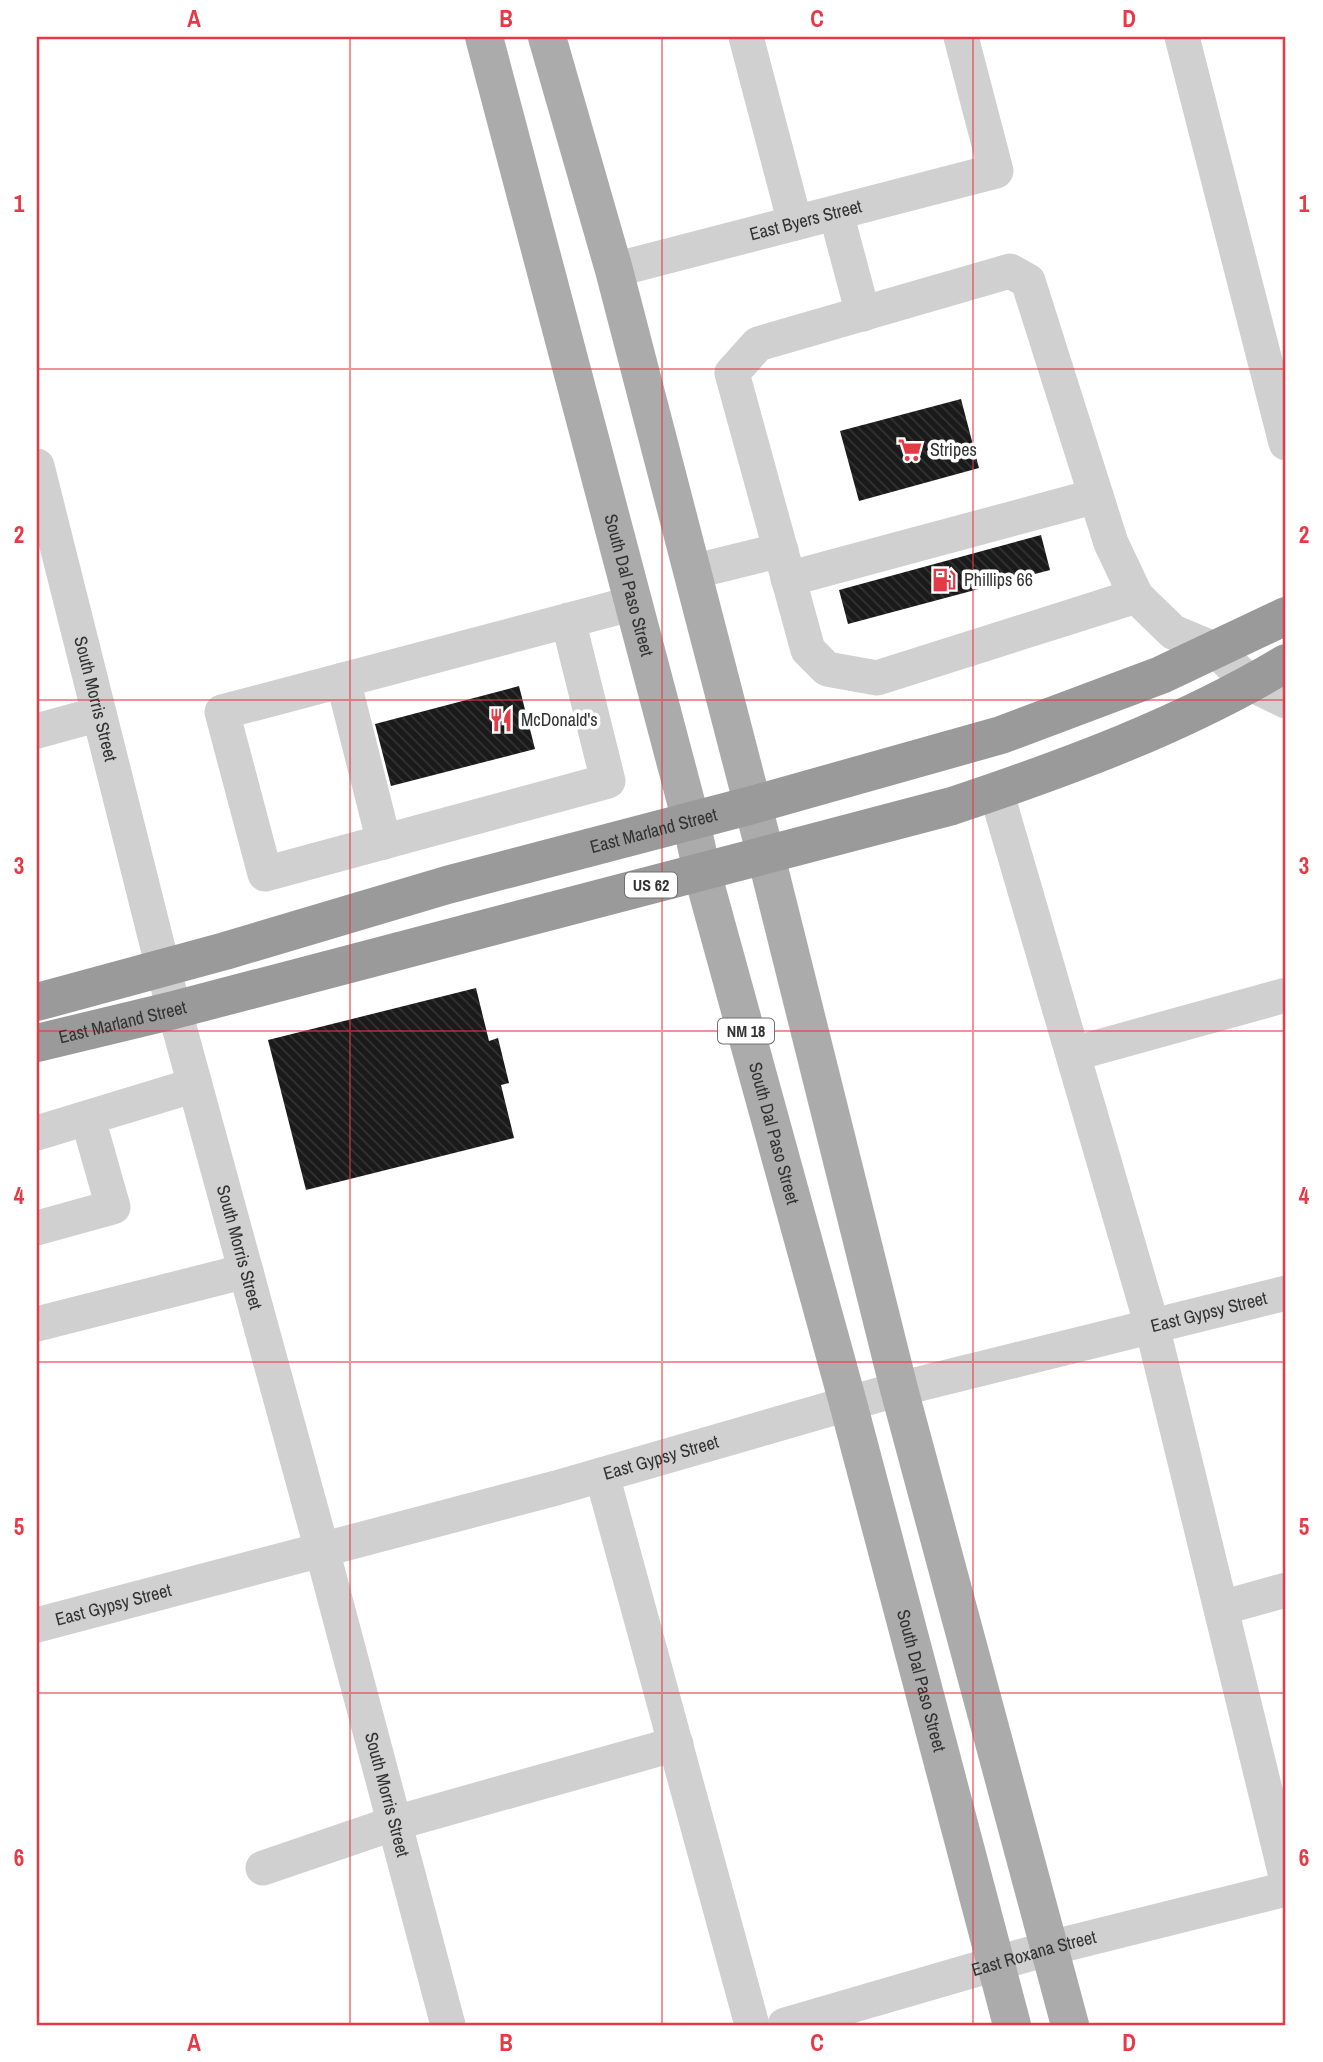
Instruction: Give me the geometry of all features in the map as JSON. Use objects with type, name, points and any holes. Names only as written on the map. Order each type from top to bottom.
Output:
[{"type":"highway","name":"East Marland Street","points":[[37,1002],[447,885],[752,805],[1001,735],[1129,688],[1286,616]]},
{"type":"highway","name":"US 62","points":[[1251,684],[1286,663]]},
{"type":"highway","name":"East Marland Street","points":[[37,1044],[952,806],[1131,739],[1251,684]]},
{"type":"main road","name":"South Dal Paso Street","points":[[484,37],[691,821],[702,872],[848,1404],[1012,2025]]},
{"type":"main road","points":[[547,37],[614,270],[766,856],[899,1389],[1070,2025]]},
{"type":"street","points":[[746,37],[795,223]]},
{"type":"street","name":"East Byers Street","points":[[614,270],[996,171],[961,37]]},
{"type":"street","points":[[1181,37],[1286,443]]},
{"type":"street","points":[[836,213],[863,314]]},
{"type":"street","points":[[1136,596],[877,678],[827,669],[808,650],[732,373],[758,344],[1010,271],[1028,281],[1111,543],[1136,596],[1173,632],[1216,650],[1251,684],[1286,701]]},
{"type":"street","name":"South Morris Street","points":[[37,466],[174,1010],[323,1550],[448,2025]]},
{"type":"street","points":[[692,572],[784,564],[1096,496]]},
{"type":"street","points":[[568,620],[608,780],[265,874],[222,712],[568,620],[634,603]]},
{"type":"street","points":[[343,680],[384,842]]},
{"type":"street","points":[[37,731],[99,715]]},
{"type":"street","points":[[996,791],[1152,1326],[1286,1876]]},
{"type":"street","points":[[1073,1055],[1286,995]]},
{"type":"street","points":[[37,1133],[195,1085]]},
{"type":"street","points":[[37,1228],[113,1207],[88,1119]]},
{"type":"street","points":[[37,1324],[246,1271]]},
{"type":"street","name":"East Gypsy Street","points":[[37,1625],[602,1475],[899,1389],[1286,1293]]},
{"type":"street","points":[[602,1475],[752,2025]]},
{"type":"street","points":[[1221,1608],[1286,1590]]},
{"type":"street","points":[[263,1868],[395,1823],[676,1744]]},
{"type":"street","name":"East Roxana Street","points":[[785,2025],[1050,1948],[1286,1889]]},
{"type":"building","name":"Stripes","points":[[961,399],[979,468],[859,501],[840,431]]},
{"type":"building","name":"Phillips 66","points":[[1041,535],[1050,570],[848,624],[839,590]]},
{"type":"building","points":[[519,686],[535,749],[391,786],[375,724]]},
{"type":"building","points":[[476,988],[489,1041],[498,1038],[509,1083],[501,1085],[514,1138],[306,1190],[268,1040]]},
{"type":"place","name":"Stripes","points":[[910,450]]},
{"type":"place","name":"Phillips 66","points":[[944,580]]},
{"type":"place","name":"McDonald's","points":[[501,720]]}]
